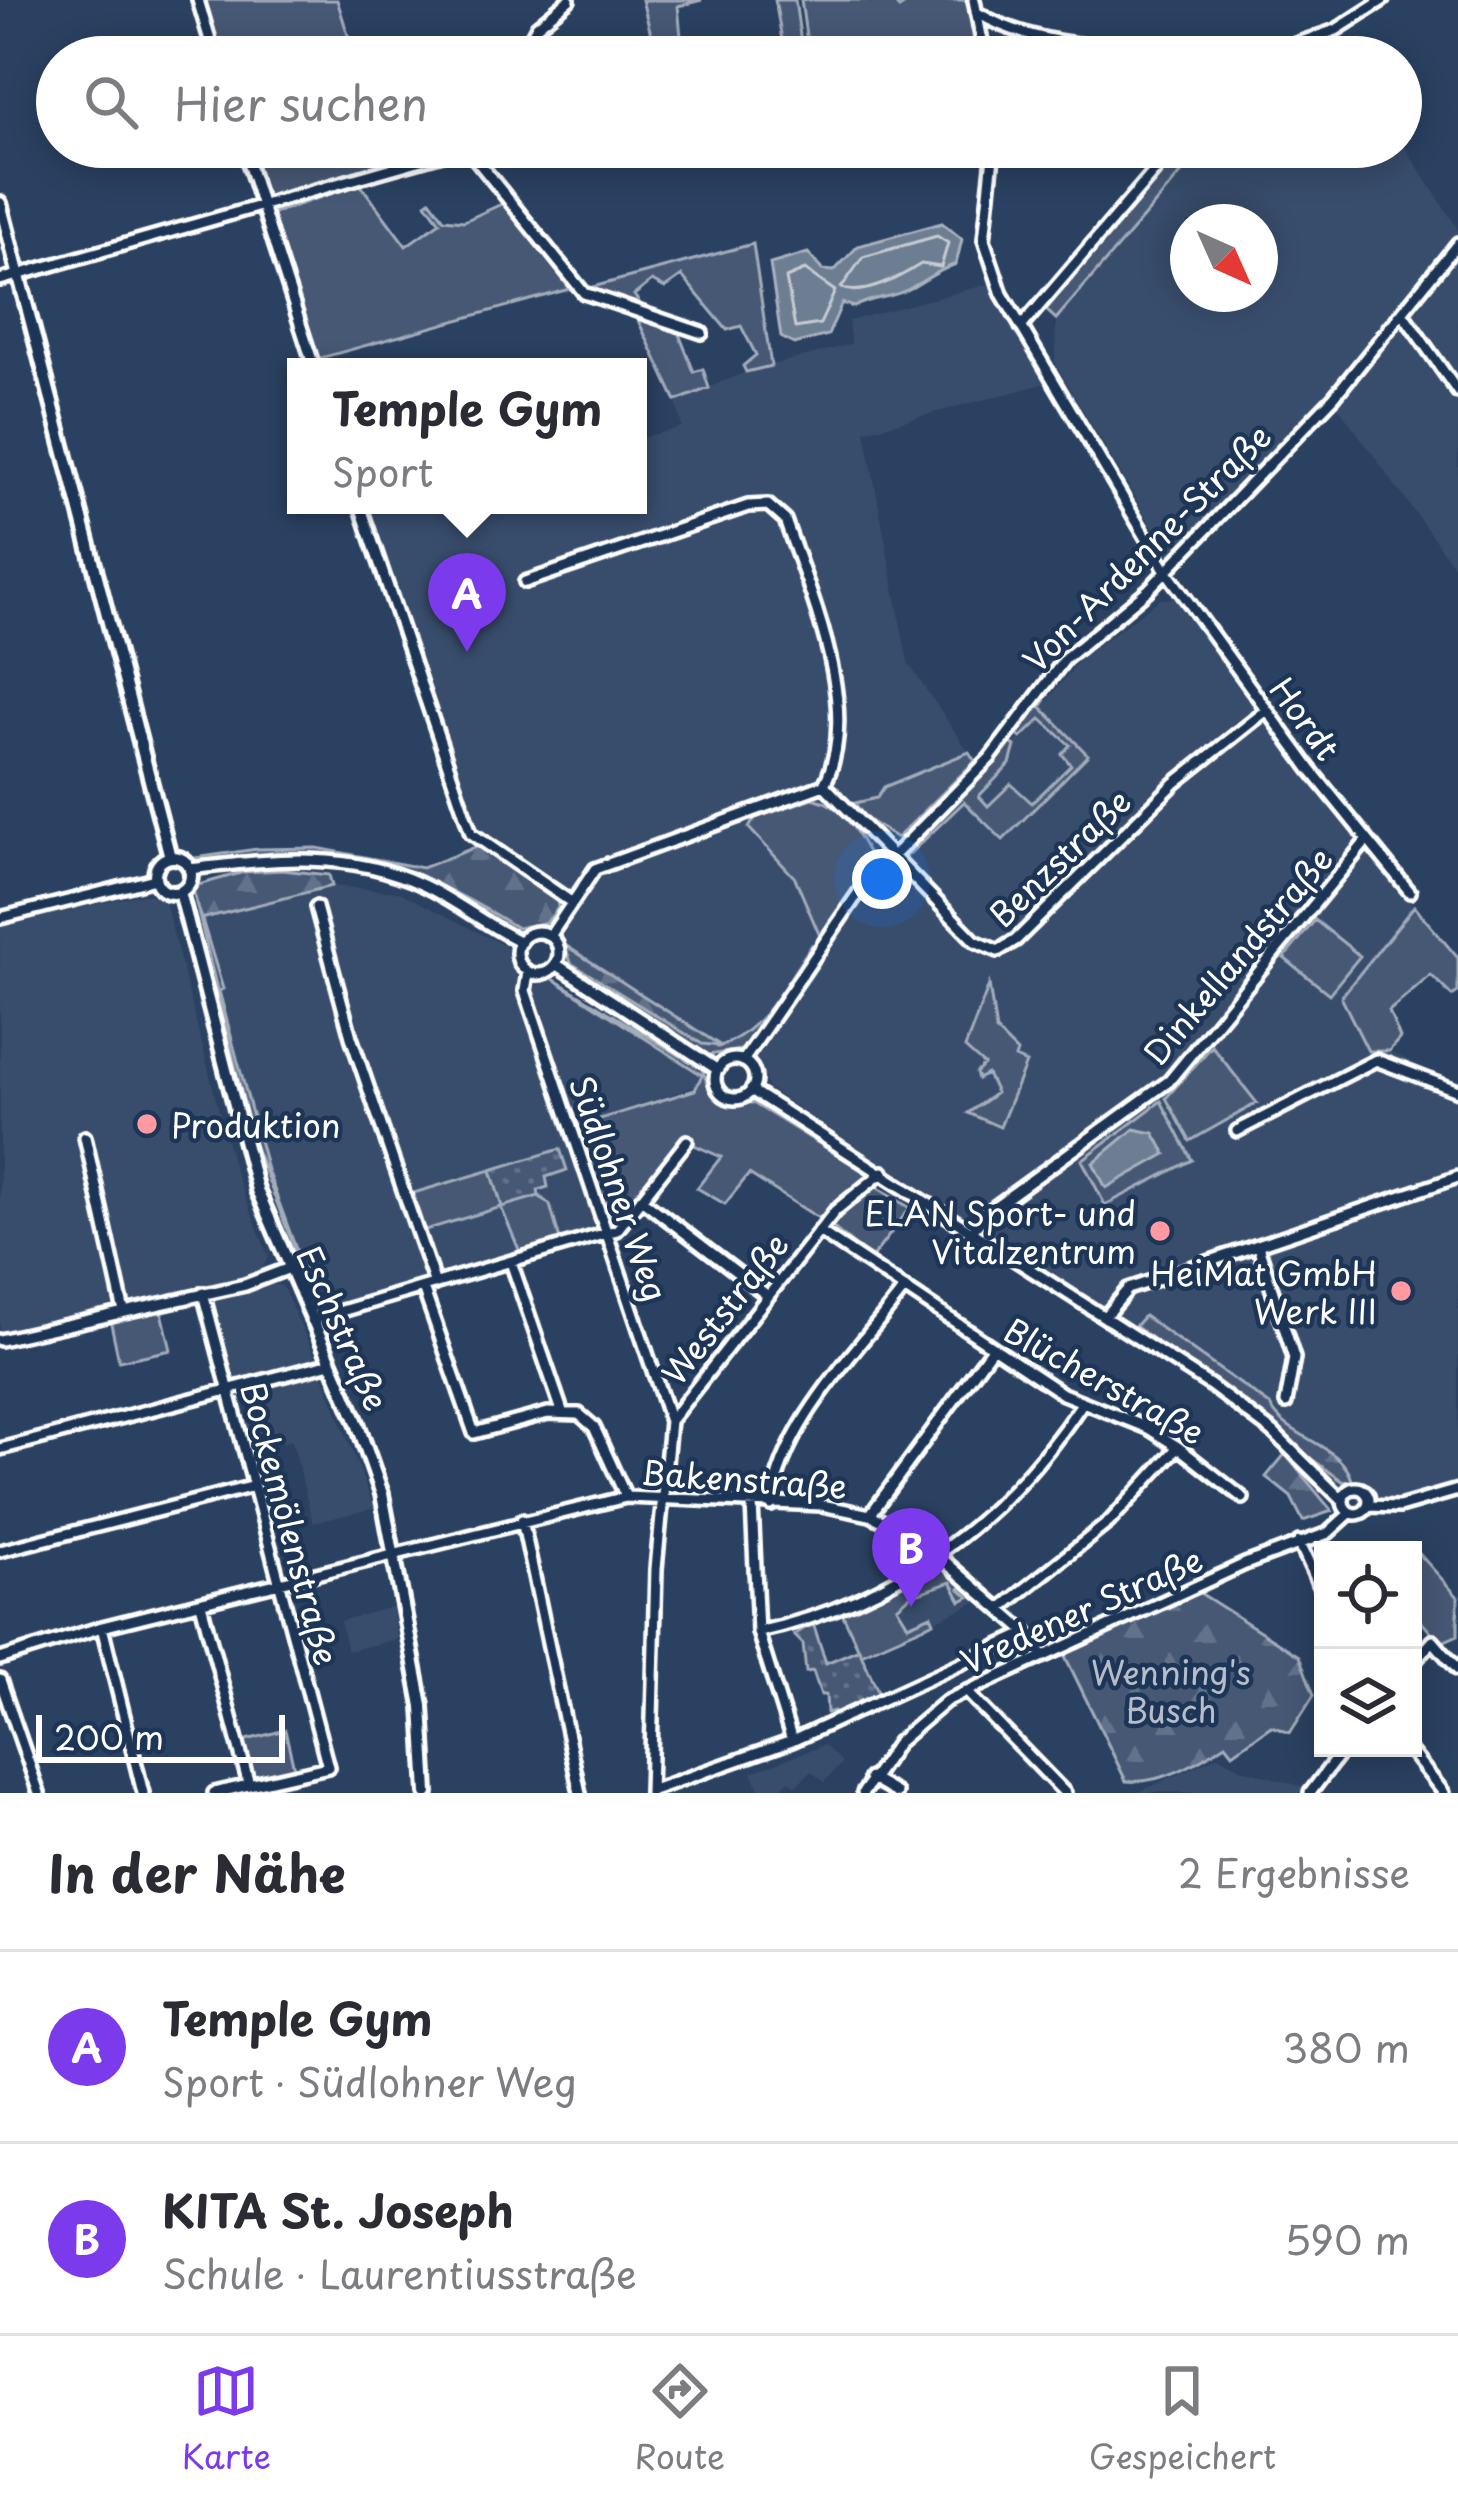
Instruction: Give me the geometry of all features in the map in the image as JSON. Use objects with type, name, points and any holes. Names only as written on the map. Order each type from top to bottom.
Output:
[{"type":"main road","points":[[0,203],[170,857],[190,869],[189,882],[180,892],[162,890],[155,880],[159,862],[170,857]]},
{"type":"main road","name":"Eschstraße","points":[[180,892],[245,1152],[287,1269],[373,1467],[395,1555],[425,1727],[428,1793]]},
{"type":"street","points":[[198,0],[209,36]]},
{"type":"street","points":[[532,36],[569,0]]},
{"type":"street","points":[[1314,36],[1336,30],[1383,0]]},
{"type":"street","points":[[975,6],[1007,27],[1045,36]]},
{"type":"street","points":[[975,6],[981,36]]},
{"type":"street","points":[[250,168],[311,358]]},
{"type":"street","points":[[0,280],[394,168]]},
{"type":"street","points":[[484,168],[584,293],[702,333]]},
{"type":"street","name":"Hordt","points":[[991,168],[984,228],[987,258],[1021,327],[1166,571],[1267,710],[1410,892]]},
{"type":"street","points":[[1021,327],[1157,168]]},
{"type":"street","name":"Von-Ardenne-Straße","points":[[743,1061],[862,889],[990,758],[1065,659],[1166,571],[1334,397],[1458,243]]},
{"type":"street","points":[[1402,314],[1458,392]]},
{"type":"street","points":[[524,582],[748,506],[768,505],[785,520],[833,660],[835,723],[830,772],[824,785],[595,869],[550,936]]},
{"type":"street","points":[[362,514],[471,833],[571,902]]},
{"type":"street","name":"Benzstraße","points":[[891,858],[975,941],[1001,950],[1174,783],[1267,710]]},
{"type":"street","points":[[824,785],[891,858]]},
{"type":"street","name":"Dinkellandstraße","points":[[974,1229],[989,1211],[1169,1081],[1366,840]]},
{"type":"street","points":[[190,869],[295,858],[380,870],[423,885],[520,942]]},
{"type":"street","points":[[0,919],[155,880]]},
{"type":"street","points":[[316,907],[351,1037],[435,1284]]},
{"type":"street","points":[[531,934],[550,936],[558,949],[556,964],[543,974],[528,972],[517,955],[520,942],[531,934]]},
{"type":"street","points":[[556,964],[718,1070]]},
{"type":"street","name":"Südlohner Weg","points":[[528,972],[525,991],[670,1421]]},
{"type":"street","points":[[732,1060],[743,1061],[754,1077],[752,1090],[742,1098],[724,1096],[715,1081],[718,1070],[732,1060]]},
{"type":"street","points":[[1237,1131],[1376,1060],[1458,1091]]},
{"type":"street","points":[[752,1090],[1106,1315],[1273,1432],[1345,1497],[1350,1513]]},
{"type":"street","points":[[85,1137],[124,1312]]},
{"type":"street","points":[[311,1320],[616,1230],[687,1141]]},
{"type":"street","name":"Weststraße","points":[[650,1792],[662,1499],[670,1421],[819,1231],[853,1193],[883,1172]]},
{"type":"street","points":[[1106,1315],[1128,1289],[1458,1177]]},
{"type":"street","points":[[641,1198],[768,1296]]},
{"type":"street","name":"Blücherstraße","points":[[819,1231],[1083,1402],[1148,1428],[1243,1498]]},
{"type":"street","points":[[1258,1246],[1294,1358],[1286,1403]]},
{"type":"street","points":[[511,1262],[562,1411]]},
{"type":"street","points":[[0,1340],[287,1269]]},
{"type":"street","points":[[423,1288],[475,1433],[562,1411],[588,1419],[626,1497]]},
{"type":"street","points":[[771,1505],[775,1476],[795,1434],[905,1288]]},
{"type":"street","name":"Bockemölenstraße","points":[[203,1293],[328,1767],[249,1785]]},
{"type":"street","points":[[870,1515],[993,1347]]},
{"type":"street","points":[[0,1449],[331,1363]]},
{"type":"street","points":[[758,1632],[852,1604],[939,1556],[1024,1478],[1083,1402]]},
{"type":"street","points":[[1000,1609],[1109,1522],[1178,1447]]},
{"type":"street","points":[[0,1551],[254,1486]]},
{"type":"street","points":[[1345,1497],[1362,1490],[1368,1506],[1399,1507],[1458,1490]]},
{"type":"street","name":"Bakenstraße","points":[[0,1659],[102,1627],[626,1497],[822,1505],[870,1515],[918,1538],[1027,1634],[1043,1655]]},
{"type":"street","points":[[752,1504],[758,1632],[792,1742]]},
{"type":"street","name":"Vredener Straße","points":[[862,1793],[916,1724],[966,1691],[1328,1533],[1350,1513],[1368,1506]]},
{"type":"street","points":[[522,1520],[580,1793]]},
{"type":"street","points":[[1300,1542],[1314,1574]]},
{"type":"street","points":[[201,1604],[249,1785],[214,1793]]},
{"type":"street","points":[[102,1627],[143,1793]]},
{"type":"street","points":[[650,1792],[792,1742],[1027,1634]]},
{"type":"street","points":[[1422,1653],[1432,1641],[1458,1670]]},
{"type":"street","points":[[0,1680],[34,1792]]},
{"type":"street","points":[[966,1691],[1065,1793]]},
{"type":"street","points":[[1310,1793],[1337,1757]]},
{"type":"street","points":[[1415,1757],[1444,1793]]},
{"type":"street","points":[[870,1778],[896,1793]]},
{"type":"shaded area","points":[[1186,168],[1418,168],[1458,229],[1458,572],[1329,394],[1171,558],[1055,363],[1056,319]]},
{"type":"shaded area","points":[[989,284],[1047,383],[865,431],[908,663],[975,761],[899,840],[907,857],[1008,752],[1080,659],[1160,599],[1175,598],[1254,708],[1414,906],[1341,997],[1368,1051],[1389,1051],[1458,1086],[1458,1480],[1401,1499],[1380,1497],[1359,1483],[1340,1485],[1210,1380],[768,1088],[760,1065],[743,1051],[726,1053],[565,945],[564,933],[581,901],[487,838],[473,821],[369,514],[647,514],[647,437],[682,427],[676,401],[746,372],[851,344],[848,321]]},
{"type":"shaded area","points":[[332,886],[399,892],[507,947],[595,1219],[592,1230],[322,1309],[267,1170],[201,919]]},
{"type":"shaded area","points":[[142,894],[164,898],[234,1169],[269,1258],[261,1269],[236,1280],[0,1333],[0,926]]},
{"type":"shaded area","points":[[554,979],[702,1075],[702,1084],[577,1126],[533,996],[537,982]]},
{"type":"shaded area","points":[[268,1283],[282,1286],[319,1365],[233,1386],[211,1302],[217,1294]]},
{"type":"shaded area","points":[[320,1367],[374,1508],[313,1523],[292,1440],[249,1450],[242,1422],[267,1416],[259,1382]]},
{"type":"shaded area","points":[[938,1565],[981,1600],[861,1654],[842,1613]]},
{"type":"shaded area","points":[[392,1607],[397,1639],[347,1651],[340,1621]]},
{"type":"shaded area","points":[[824,1745],[842,1763],[824,1782],[811,1771],[796,1786],[789,1780],[776,1793],[761,1793],[752,1772]]},
{"type":"shaded area","points":[[1218,1756],[1243,1769],[1306,1788],[1301,1793],[1139,1792]]},
{"type":"green space","points":[[205,0],[337,0],[348,36],[216,36]]},
{"type":"green space","points":[[642,0],[702,0],[678,6],[681,36],[651,36]]},
{"type":"green space","points":[[775,0],[795,0],[800,36],[781,36]]},
{"type":"green space","points":[[801,0],[892,0],[899,8],[911,0],[970,0],[975,36],[806,36]]},
{"type":"green space","points":[[257,168],[384,168],[268,199]]},
{"type":"green space","points":[[1164,168],[1186,168],[1056,319],[1044,308]]},
{"type":"green space","points":[[360,184],[406,246],[440,222],[426,203],[430,200],[444,219],[464,221],[506,202],[570,289],[317,358],[268,215]]},
{"type":"green space","points":[[753,244],[771,366],[746,372],[743,366],[756,355],[741,326],[727,330],[682,276],[665,288],[652,281],[634,295],[646,312],[585,289]]},
{"type":"green space","points":[[635,314],[677,329],[694,372],[703,369],[709,388],[676,401]]},
{"type":"green space","points":[[1039,699],[1045,701],[1041,707],[1088,755],[1003,840],[964,802],[906,857],[904,851],[1009,742],[1015,746],[1010,764],[979,796],[988,806],[1011,784],[1032,803],[1071,765],[1062,754],[1070,745],[1041,719],[1021,738],[1015,733]]},
{"type":"green space","points":[[969,752],[975,761],[897,838],[865,818],[855,803],[877,798],[884,787]]},
{"type":"green space","points":[[813,798],[844,816],[875,865],[830,928],[819,934],[795,878],[749,828],[755,818]]},
{"type":"green space","points":[[481,845],[557,898],[558,908],[547,922],[517,928],[434,883],[348,857],[284,852],[214,861],[195,858],[257,849],[317,848],[422,868]]},
{"type":"green space","points":[[244,872],[329,875],[332,886],[201,919],[193,890],[198,885]]},
{"type":"green space","points":[[193,890],[223,989],[219,991],[267,1170],[313,1295],[254,1144]]},
{"type":"green space","points":[[1414,906],[1458,958],[1458,992],[1452,996],[1431,975],[1389,1011],[1400,1038],[1389,1051],[1368,1051],[1341,997]]},
{"type":"green space","points":[[1315,920],[1360,956],[1329,994],[1284,958]]},
{"type":"green space","points":[[565,945],[721,1046],[702,1044],[571,963]]},
{"type":"green space","points":[[811,946],[813,954],[746,1049],[709,1055],[568,965],[718,1047],[761,1018]]},
{"type":"green space","points":[[553,979],[702,1069],[710,1091],[722,1102],[753,1103],[870,1175],[820,1219],[749,1174],[725,1204],[697,1188],[721,1157],[692,1144],[625,1212],[608,1215],[577,1126],[695,1090],[702,1075]]},
{"type":"green space","points":[[989,985],[996,1031],[1017,1052],[1015,1058],[1026,1063],[1000,1127],[968,1113],[996,1093],[987,1074],[978,1079],[976,1073],[984,1065],[965,1048]]},
{"type":"green space","points":[[1212,1046],[1257,1103],[1190,1141],[1166,1098]]},
{"type":"green space","points":[[1161,1101],[1192,1160],[1105,1205],[1082,1160]]},
{"type":"green space","points":[[560,1149],[567,1170],[546,1177],[548,1187],[538,1190],[539,1196],[502,1207],[491,1170]]},
{"type":"green space","points":[[491,1170],[502,1206],[539,1196],[550,1205],[560,1240],[520,1252],[501,1207],[422,1231],[410,1194]]},
{"type":"green space","points":[[873,1185],[910,1208],[871,1259],[831,1226]]},
{"type":"green space","points":[[161,1308],[171,1350],[119,1361],[110,1319]]},
{"type":"green space","points":[[1144,1316],[1270,1405],[1287,1425],[1337,1458],[1352,1480],[1344,1482],[1317,1463],[1135,1326]]},
{"type":"green space","points":[[1285,1454],[1332,1511],[1303,1521],[1291,1497],[1266,1477]]},
{"type":"green space","points":[[1422,1557],[1458,1597],[1458,1635],[1440,1643],[1422,1622]]},
{"type":"green space","points":[[938,1565],[963,1585],[960,1589],[969,1597],[961,1601],[951,1582],[910,1596],[897,1607],[908,1625],[931,1615],[934,1622],[861,1654],[842,1613]]},
{"type":"green space","name":"Wenning's Busch","points":[[1200,1593],[1299,1656],[1314,1695],[1290,1733],[1271,1726],[1233,1753],[1226,1744],[1165,1776],[1126,1781],[1064,1654]]},
{"type":"green space","points":[[813,1623],[826,1663],[859,1649],[880,1696],[836,1718],[834,1711],[827,1713],[826,1695],[821,1695],[813,1671],[806,1672],[803,1644],[794,1635]]},
{"type":"green space","points":[[285,1730],[294,1768],[252,1779],[239,1742]]},
{"type":"water","points":[[942,223],[962,239],[956,264],[897,294],[854,307],[842,303],[828,335],[794,344],[781,337],[770,264],[808,253],[822,270],[834,271],[858,246]]},
{"type":"water","points":[[1134,1129],[1154,1133],[1166,1154],[1106,1188],[1093,1163]]},
{"type":"place","name":"Temple Gym","points":[[467,652]]},
{"type":"place","name":"Produktion","points":[[147,1124]]},
{"type":"place","name":"ELAN Sport- und Vitalzentrum","points":[[1160,1231]]},
{"type":"place","name":"HeiMat GmbH Werk III","points":[[1401,1291]]},
{"type":"place","name":"KITA St. Joseph","points":[[911,1607]]}]
